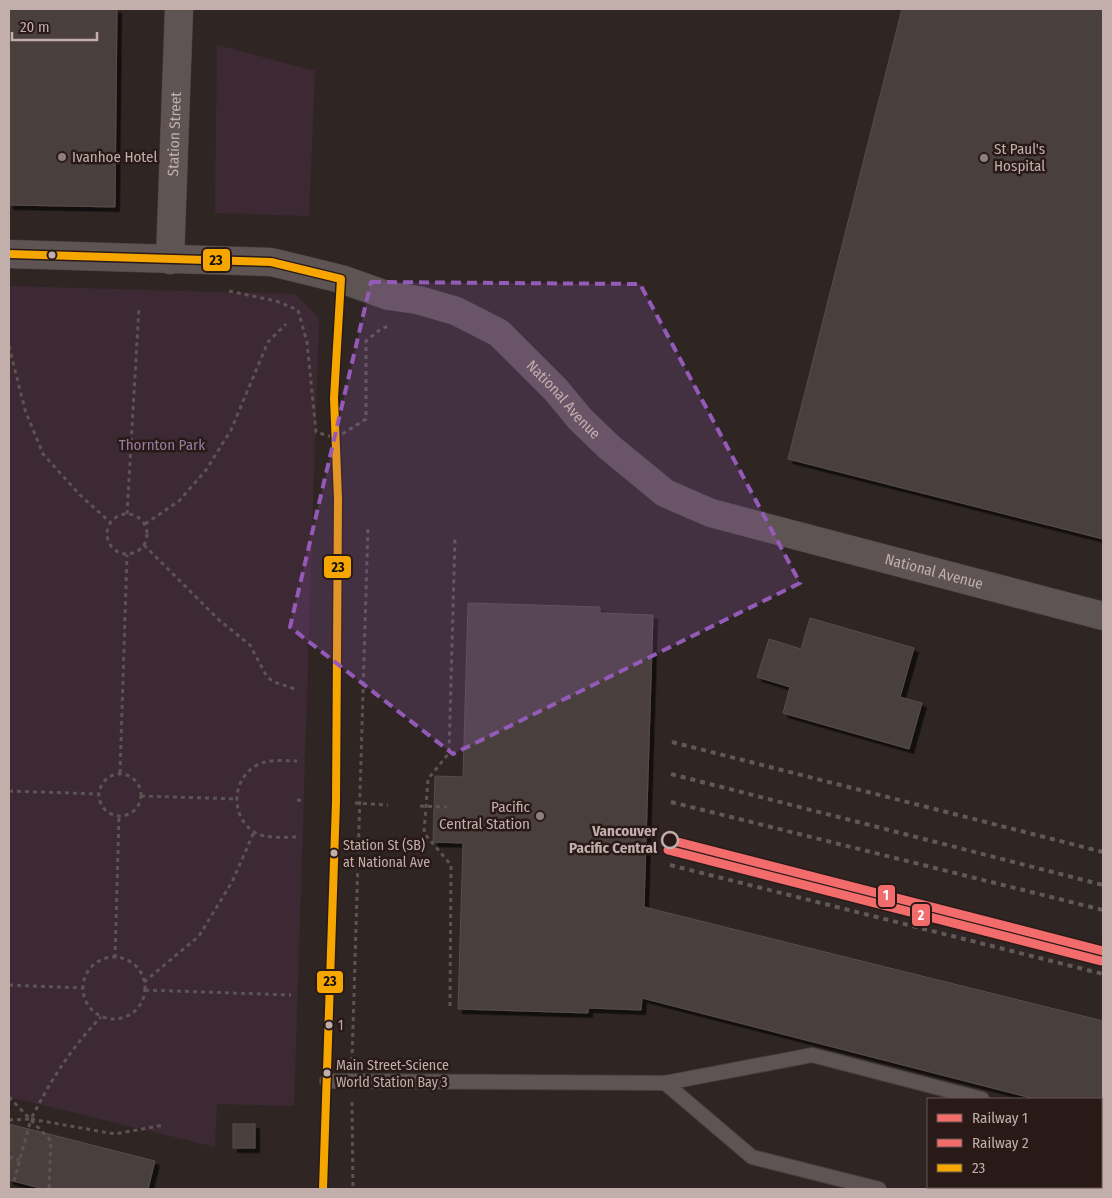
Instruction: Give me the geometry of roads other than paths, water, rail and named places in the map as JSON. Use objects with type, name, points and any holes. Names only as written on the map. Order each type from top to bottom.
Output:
[{"type":"street","name":"Station Street","points":[[170,260],[178,9]]},
{"type":"street","name":"National Avenue","points":[[9,254],[271,262],[341,279],[389,296],[418,300],[456,311],[499,333],[556,390],[580,420],[609,447],[665,493],[711,513],[1103,616]]},
{"type":"lane","points":[[327,1081],[664,1083],[812,1055],[978,1098]]},
{"type":"lane","points":[[664,1083],[752,1156],[880,1189]]},
{"type":"railway","points":[[672,742],[1103,852]]},
{"type":"railway","points":[[671,774],[1103,885]]},
{"type":"railway","points":[[671,802],[1103,910]]},
{"type":"railway","points":[[670,865],[1103,974]]},
{"type":"rail line","name":"1","points":[[670,840],[1103,951]]},
{"type":"rail line","name":"2","points":[[668,850],[1101,961]]},
{"type":"place","name":"Ivanhoe Hotel","points":[[62,157]]},
{"type":"place","name":"St Paul's Hospital","points":[[984,158]]},
{"type":"place","name":"Pacific Central Station","points":[[540,816]]},
{"type":"place","name":"Vancouver Pacific Central","points":[[670,840]]},
{"type":"place","name":"Station St (SB) at National Ave","points":[[334,853]]},
{"type":"place","name":"1","points":[[329,1025]]},
{"type":"place","name":"Main Street-Science World Station Bay 3","points":[[327,1073]]},
{"type":"park label","name":"Thornton Park","points":[[162,445]]}]
